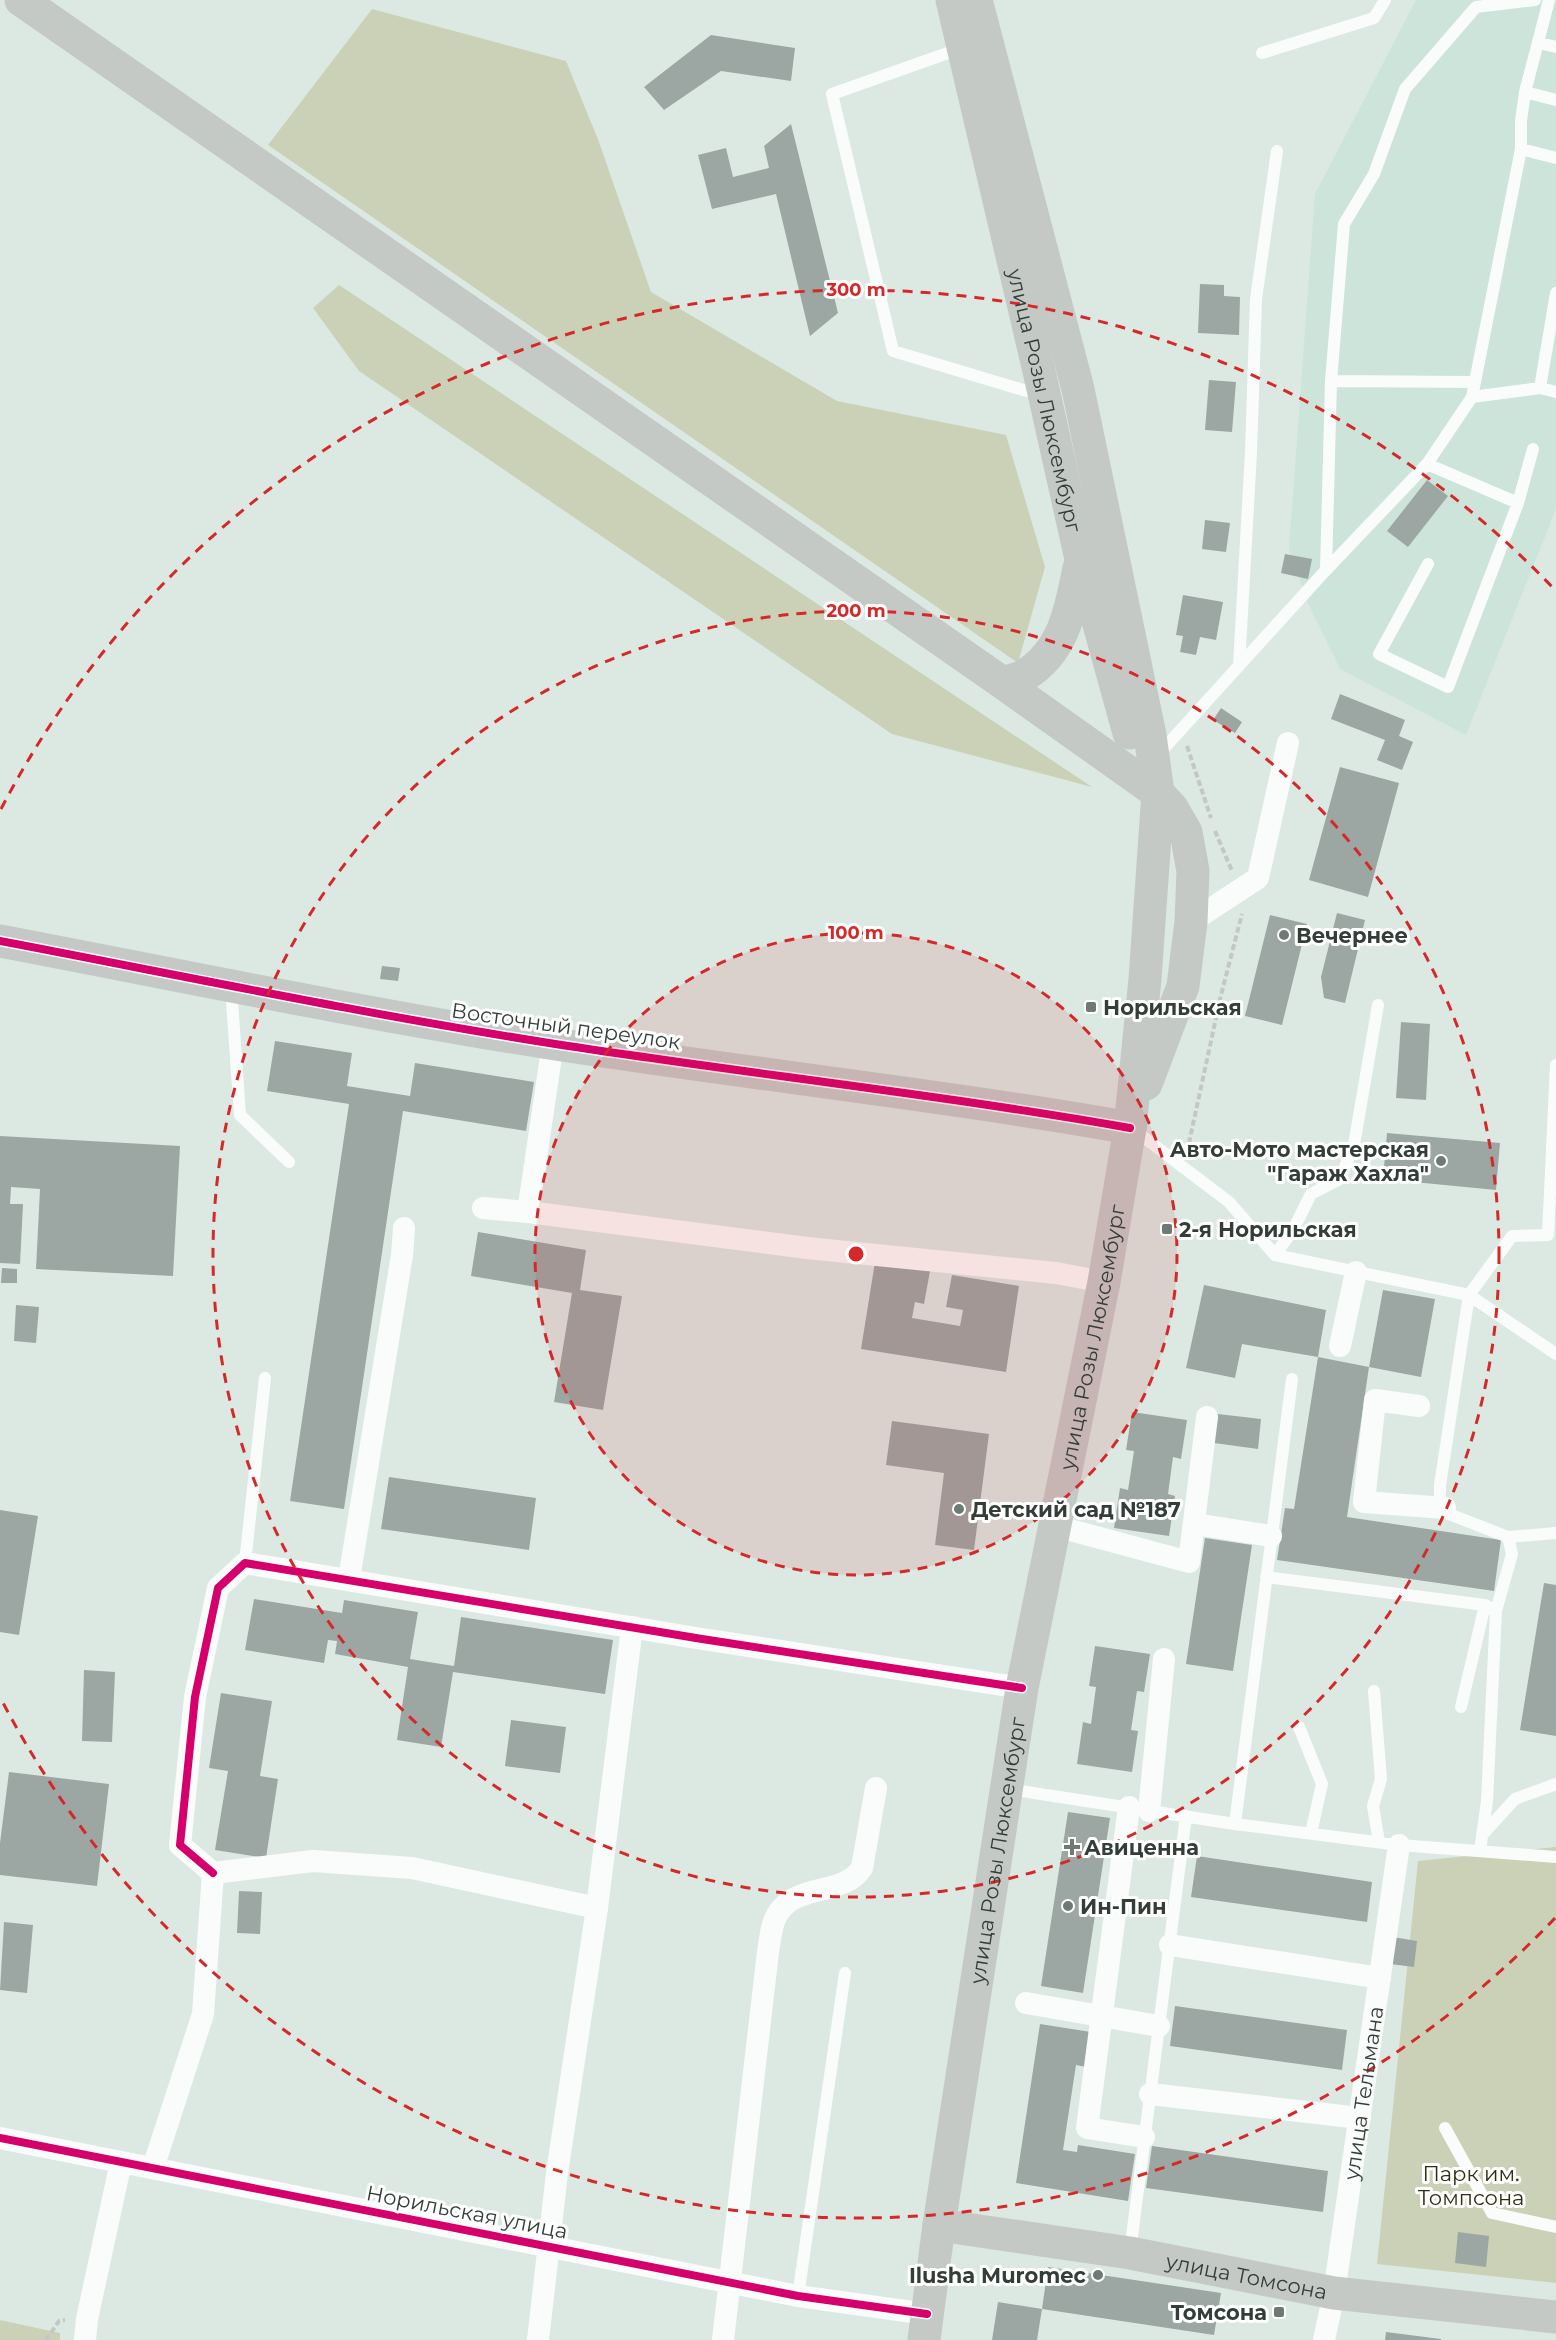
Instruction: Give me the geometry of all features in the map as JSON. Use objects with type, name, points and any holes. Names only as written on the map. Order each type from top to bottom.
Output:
[{"type":"main road","points":[[21,0],[1158,793],[1172,808],[1186,832],[1193,871],[1191,922],[1183,986],[1130,1128]]},
{"type":"main road","name":"улица Розы Люксембург","points":[[926,2327],[939,2225],[1022,1688],[1104,1282],[1130,1128],[1145,979],[1158,793],[1150,735],[1078,389],[974,44],[952,0]]},
{"type":"main road","name":"улица Розы Люксембург","points":[[976,0],[974,44],[1045,396],[1081,559],[1139,767],[1158,793]]},
{"type":"main road","points":[[1045,396],[1078,389]]},
{"type":"main road","points":[[1003,683],[1024,676],[1048,653],[1060,637],[1070,616],[1081,559]]},
{"type":"main road","name":"Восточный переулок","points":[[0,941],[430,1024],[983,1103],[1130,1128]]},
{"type":"main road","name":"улица Томсона","points":[[939,2225],[1130,2253],[1334,2293],[1556,2317]]},
{"type":"street","points":[[1191,922],[1258,878],[1288,743]]},
{"type":"street","points":[[528,1212],[553,1043]]},
{"type":"street","points":[[483,1208],[807,1248],[1056,1273],[1104,1282]]},
{"type":"street","points":[[349,1579],[402,1255],[404,1228]]},
{"type":"street","points":[[1340,1346],[1356,1272]]},
{"type":"street","points":[[1419,1406],[1375,1400],[1364,1502],[1445,1508]]},
{"type":"street","points":[[1055,1526],[1189,1562],[1207,1417]]},
{"type":"street","points":[[1195,1524],[1271,1536]]},
{"type":"street","points":[[597,1908],[412,1868],[313,1861],[213,1873],[180,1845],[195,1697],[218,1588],[245,1563],[632,1628],[1022,1688]]},
{"type":"street","points":[[538,2340],[557,2173],[597,1908],[632,1628]]},
{"type":"street","points":[[1144,2137],[1087,2128],[1102,2016],[1164,1659]]},
{"type":"street","points":[[723,2340],[768,1952],[775,1917],[785,1903],[802,1893],[843,1883],[857,1876],[862,1868],[876,1788]]},
{"type":"street","name":"улица Тельмана","points":[[1324,2340],[1334,2293],[1380,1978],[1389,1843]]},
{"type":"street","points":[[153,2168],[203,2014],[213,1873]]},
{"type":"street","points":[[1170,1945],[1380,1978]]},
{"type":"street","points":[[1026,2003],[1159,2026]]},
{"type":"street","points":[[1150,2094],[1359,2118]]},
{"type":"street","name":"Норильская улица","points":[[0,2138],[798,2295],[926,2327]]},
{"type":"street","points":[[86,2340],[85,2328],[121,2162]]},
{"type":"lane","points":[[1262,53],[1374,18],[1385,0]]},
{"type":"lane","points":[[1326,570],[1331,381],[1344,224],[1374,174],[1405,89],[1476,7],[1535,0]]},
{"type":"lane","points":[[1152,761],[1326,570],[1427,464],[1472,397],[1521,149],[1521,121],[1525,92],[1549,0]]},
{"type":"lane","points":[[1539,42],[1556,47]]},
{"type":"lane","points":[[974,44],[832,94],[834,106],[893,351],[1045,396]]},
{"type":"lane","points":[[1525,92],[1556,100]]},
{"type":"lane","points":[[1521,149],[1556,158]]},
{"type":"lane","points":[[1239,666],[1251,452],[1256,299],[1277,151]]},
{"type":"lane","points":[[1540,388],[1554,321],[1556,293]]},
{"type":"lane","points":[[1331,381],[1474,382]]},
{"type":"lane","points":[[1472,397],[1540,388],[1556,392]]},
{"type":"lane","points":[[1428,564],[1379,654],[1448,687],[1518,503],[1533,449]]},
{"type":"lane","points":[[1427,464],[1518,503]]},
{"type":"lane","points":[[231,986],[240,1115],[289,1162]]},
{"type":"lane","points":[[1275,1255],[1293,1230],[1311,1194],[1340,1179],[1354,1145],[1378,1005]]},
{"type":"lane","points":[[1556,1065],[1552,1236],[1512,1236],[1469,1294],[1440,1485],[1440,1500],[1449,1514],[1508,1537],[1556,1533]]},
{"type":"lane","points":[[1130,1128],[1229,1202],[1275,1255],[1469,1294],[1556,1354]]},
{"type":"lane","points":[[245,1563],[265,1378]]},
{"type":"lane","points":[[1235,1824],[1292,1379]]},
{"type":"lane","points":[[1461,1707],[1490,1608],[1512,1554],[1508,1537]]},
{"type":"lane","points":[[1266,1577],[1490,1608]]},
{"type":"lane","points":[[1480,1851],[1487,1801],[1490,1608]]},
{"type":"lane","points":[[1374,1691],[1381,1779],[1373,1806],[1389,1843]]},
{"type":"lane","points":[[1299,1727],[1322,1784],[1311,1833]]},
{"type":"lane","points":[[1482,1835],[1515,1799],[1556,1784]]},
{"type":"lane","points":[[1007,1788],[1235,1824],[1389,1843],[1556,1857]]},
{"type":"lane","points":[[1130,2253],[1186,1816]]},
{"type":"lane","points":[[798,2295],[845,1973]]},
{"type":"lane","points":[[1444,2128],[1492,2213],[1556,2227]]},
{"type":"path","points":[[1184,1168],[1221,995]]},
{"type":"shaded area","points":[[1416,0],[1556,0],[1556,509],[1466,735],[1340,669],[1308,603],[1289,549],[1315,194]]},
{"type":"green space","points":[[372,9],[566,61],[599,142],[651,292],[837,401],[1006,435],[1045,567],[1018,663],[268,145]]},
{"type":"green space","points":[[339,285],[1092,787],[892,734],[359,371],[313,308]]},
{"type":"green space","name":"Парк им. Томпсона","points":[[1556,1847],[1556,2283],[1377,2264],[1418,1861]]},
{"type":"green space","points":[[0,2320],[60,2333],[60,2340],[0,2340]]},
{"type":"building","points":[[711,35],[795,48],[791,81],[721,71],[664,110],[644,87]]},
{"type":"building","points":[[791,124],[838,313],[810,336],[776,194],[712,209],[698,155],[726,148],[733,177],[769,168],[764,146]]},
{"type":"building","points":[[1200,284],[1224,285],[1224,296],[1240,297],[1239,335],[1198,333]]},
{"type":"building","points":[[1209,380],[1236,382],[1232,432],[1205,430]]},
{"type":"building","points":[[1427,480],[1448,496],[1408,547],[1387,531]]},
{"type":"building","points":[[1205,520],[1230,523],[1226,552],[1202,549]]},
{"type":"building","points":[[1285,554],[1312,559],[1308,579],[1281,573]]},
{"type":"building","points":[[1183,595],[1223,602],[1216,640],[1200,637],[1196,655],[1180,652],[1183,636],[1176,635]]},
{"type":"building","points":[[1340,694],[1405,720],[1399,736],[1413,742],[1402,770],[1377,760],[1385,740],[1331,719]]},
{"type":"building","points":[[1221,708],[1242,722],[1235,733],[1213,720]]},
{"type":"building","points":[[1340,767],[1399,783],[1368,897],[1309,880]]},
{"type":"building","points":[[1337,913],[1365,920],[1345,1003],[1324,998],[1321,977]]},
{"type":"building","points":[[1270,915],[1307,924],[1282,1025],[1245,1016]]},
{"type":"building","points":[[382,966],[400,968],[398,981],[380,979]]},
{"type":"building","points":[[1401,1022],[1430,1024],[1426,1100],[1396,1098]]},
{"type":"building","points":[[275,1041],[352,1053],[347,1086],[410,1096],[415,1063],[534,1082],[526,1131],[403,1111],[344,1509],[290,1501],[349,1104],[267,1091]]},
{"type":"building","name":"Авто-Мото мастерская \"Гараж Хахла\"","points":[[1387,1133],[1500,1143],[1496,1190],[1383,1179]]},
{"type":"building","points":[[0,1136],[180,1146],[173,1276],[36,1269],[40,1189],[11,1187],[10,1204],[23,1204],[20,1264],[0,1263]]},
{"type":"building","points":[[478,1232],[586,1250],[580,1290],[622,1296],[603,1410],[554,1402],[572,1293],[471,1276]]},
{"type":"building","points":[[875,1262],[930,1271],[924,1304],[915,1302],[912,1318],[960,1326],[963,1310],[946,1307],[952,1275],[1019,1286],[1006,1372],[861,1349]]},
{"type":"building","points":[[2,1268],[17,1269],[17,1283],[1,1283]]},
{"type":"building","points":[[1204,1285],[1326,1310],[1318,1357],[1242,1344],[1235,1378],[1186,1368]]},
{"type":"building","points":[[1383,1290],[1435,1299],[1421,1377],[1369,1367]]},
{"type":"building","points":[[16,1305],[39,1307],[36,1343],[14,1341]]},
{"type":"building","points":[[1318,1357],[1369,1367],[1347,1517],[1501,1540],[1494,1591],[1277,1560],[1285,1508],[1294,1509]]},
{"type":"building","points":[[1132,1412],[1187,1420],[1181,1459],[1173,1457],[1168,1494],[1175,1496],[1169,1536],[1114,1528],[1120,1488],[1128,1490],[1134,1451],[1126,1450]]},
{"type":"building","points":[[1218,1414],[1261,1419],[1258,1449],[1214,1443]]},
{"type":"building","name":"Детский сад №187","points":[[892,1421],[989,1434],[974,1550],[935,1545],[944,1473],[886,1465]]},
{"type":"building","points":[[389,1477],[536,1498],[529,1550],[381,1529]]},
{"type":"building","points":[[0,1510],[38,1516],[19,1635],[0,1632]]},
{"type":"building","points":[[1205,1538],[1252,1545],[1233,1671],[1186,1664]]},
{"type":"building","points":[[1544,1583],[1556,1585],[1556,1736],[1520,1730]]},
{"type":"building","points":[[254,1599],[342,1613],[344,1600],[418,1612],[410,1659],[454,1666],[461,1617],[613,1640],[605,1694],[453,1672],[441,1747],[397,1740],[408,1667],[335,1654],[337,1641],[328,1640],[324,1663],[245,1650]]},
{"type":"building","points":[[1095,1646],[1150,1654],[1144,1692],[1137,1691],[1131,1730],[1138,1731],[1132,1772],[1077,1764],[1083,1722],[1091,1724],[1096,1687],[1089,1686]]},
{"type":"building","points":[[84,1670],[115,1672],[112,1742],[82,1741]]},
{"type":"building","points":[[221,1693],[272,1701],[260,1776],[278,1779],[266,1858],[215,1850],[228,1771],[209,1768]]},
{"type":"building","points":[[511,1720],[566,1727],[560,1773],[505,1766]]},
{"type":"building","points":[[9,1772],[109,1784],[97,1886],[0,1875],[0,1843]]},
{"type":"building","points":[[1068,1812],[1110,1818],[1083,1993],[1041,1986]]},
{"type":"building","points":[[1197,1856],[1372,1882],[1367,1922],[1191,1897]]},
{"type":"building","points":[[239,1891],[262,1892],[260,1934],[237,1933]]},
{"type":"building","points":[[4,1922],[33,1925],[27,1993],[0,1990]]},
{"type":"building","points":[[1393,1937],[1417,1941],[1414,1967],[1390,1964]]},
{"type":"building","points":[[1175,2006],[1347,2030],[1342,2070],[1170,2046]]},
{"type":"building","points":[[1040,2024],[1091,2032],[1086,2067],[1076,2065],[1063,2150],[1077,2152],[1078,2145],[1135,2154],[1128,2201],[1016,2183]]},
{"type":"building","points":[[1152,2146],[1328,2171],[1323,2212],[1146,2188]]},
{"type":"building","points":[[1458,2232],[1489,2236],[1486,2267],[1455,2263]]},
{"type":"building","points":[[1048,2267],[1221,2293],[1214,2335],[1042,2309]]},
{"type":"building","points":[[998,2302],[1042,2309],[1037,2340],[992,2340]]},
{"type":"building","points":[[1386,2332],[1441,2339],[1441,2340],[1385,2340]]},
{"type":"cycle path","points":[[0,941],[480,1032],[1130,1128]]},
{"type":"cycle path","points":[[213,1873],[180,1845],[195,1697],[218,1588],[245,1563],[702,1639],[1022,1688]]},
{"type":"cycle path","points":[[0,2138],[798,2296],[927,2314]]},
{"type":"place","name":"Вечернее","points":[[1284,935]]},
{"type":"place","name":"Норильская","points":[[1091,1007]]},
{"type":"place","name":"Авто-Мото мастерская \"Гараж Хахла\"","points":[[1441,1161]]},
{"type":"place","name":"2-я Норильская","points":[[1167,1229]]},
{"type":"place","name":"Детский сад №187","points":[[959,1509]]},
{"type":"place","name":"Авиценна","points":[[1072,1847]]},
{"type":"place","name":"Ин-Пин","points":[[1068,1906]]},
{"type":"place","name":"Ilusha Muromec","points":[[1098,2275]]},
{"type":"place","name":"Томсона","points":[[1279,2312]]}]
